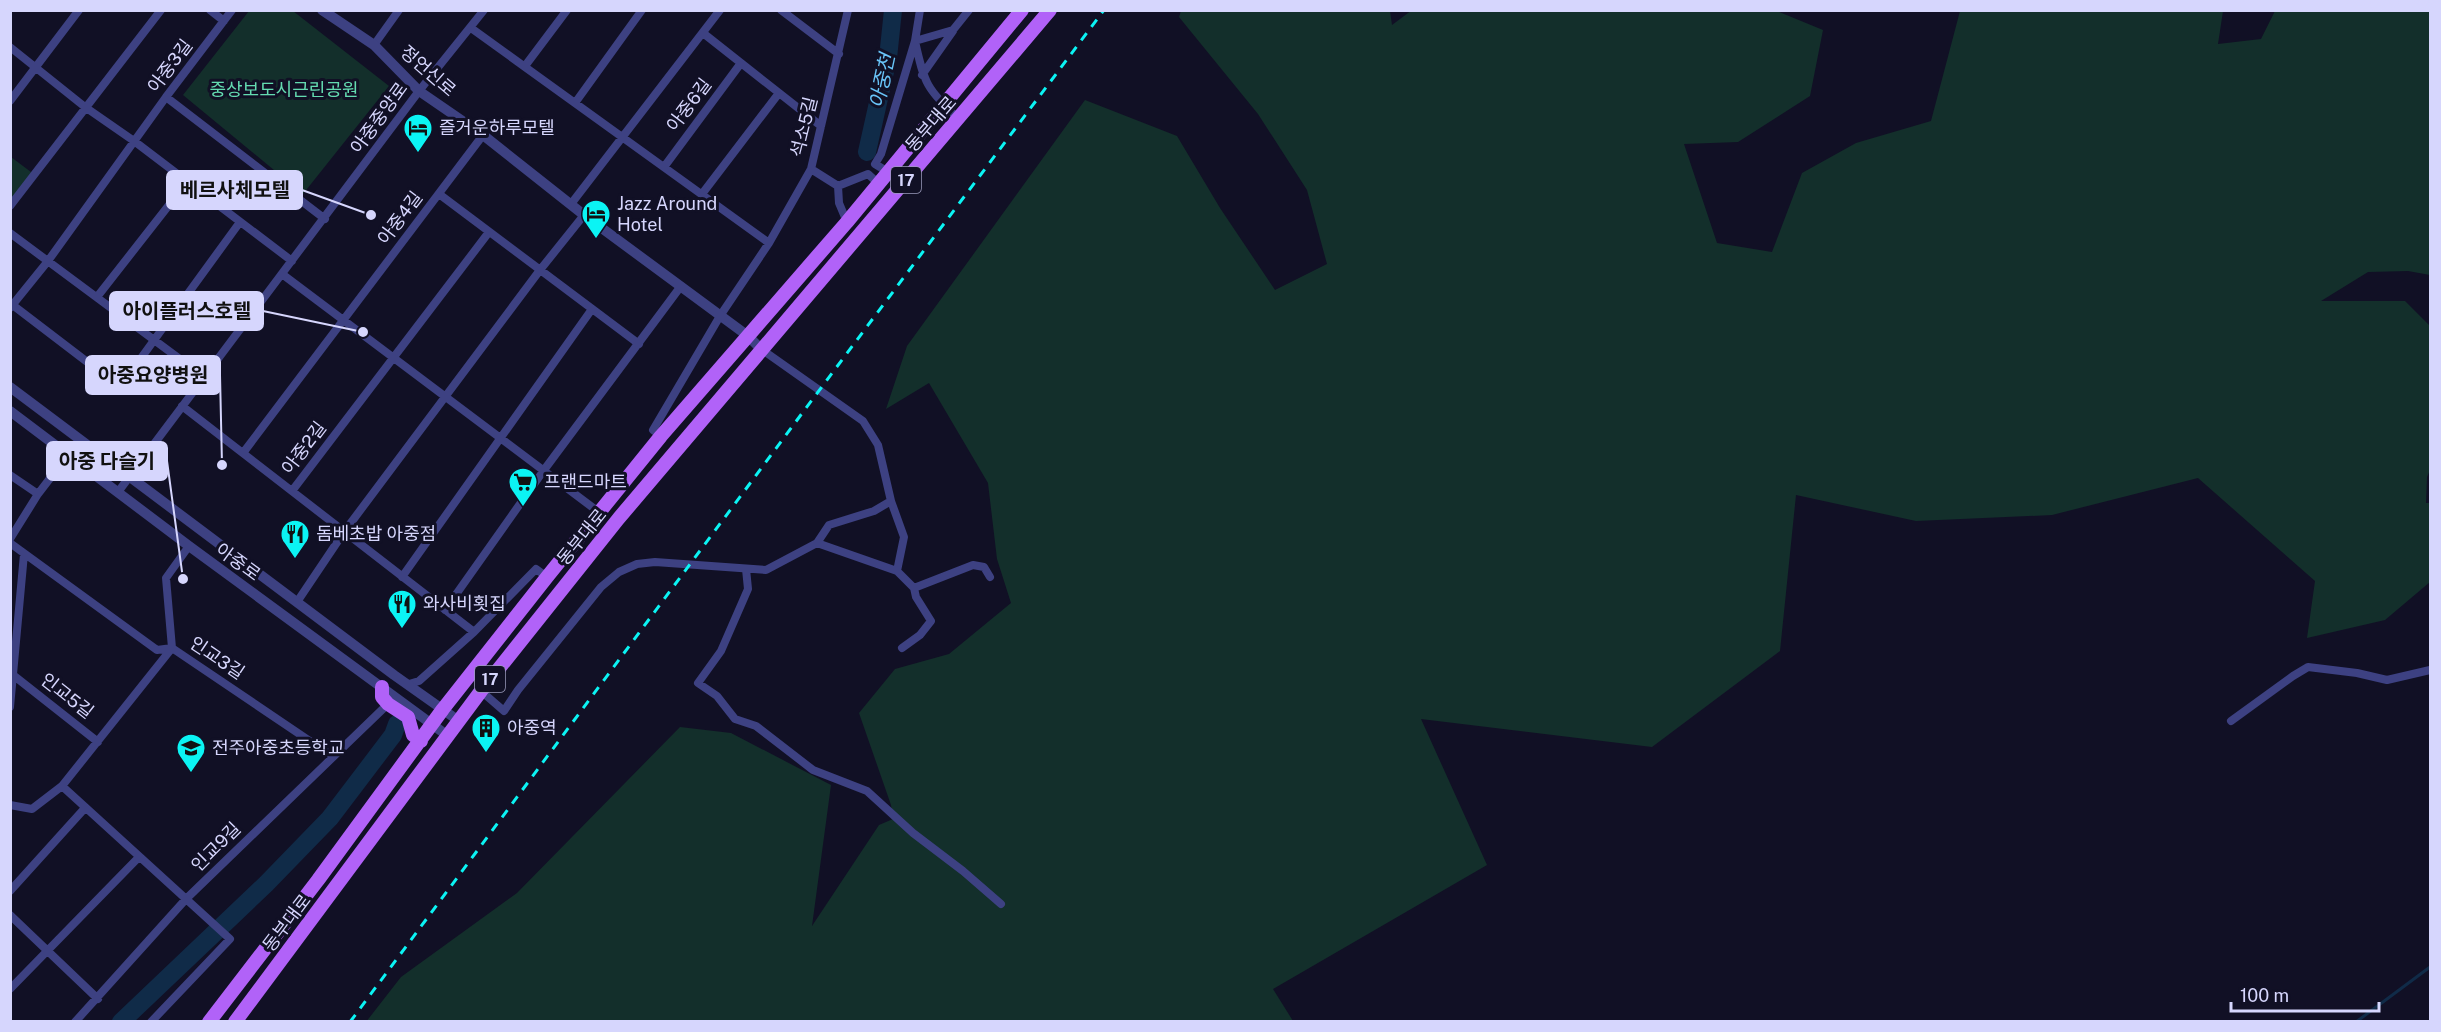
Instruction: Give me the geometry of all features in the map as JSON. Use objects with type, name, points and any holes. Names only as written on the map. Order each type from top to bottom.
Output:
[{"type":"main road","name":"동부대로","points":[[209,1022],[443,709],[547,577],[661,436],[847,222],[1022,10]]},
{"type":"main road","name":"동부대로","points":[[235,1022],[481,691],[619,518],[1050,10]]},
{"type":"main road","points":[[382,687],[381,697],[408,717],[413,735],[421,741]]},
{"type":"street","points":[[10,101],[79,10]]},
{"type":"street","points":[[10,206],[161,10]]},
{"type":"street","points":[[210,10],[224,21]]},
{"type":"street","name":"아중3길","points":[[11,305],[48,261],[232,10]]},
{"type":"street","name":"정언신로","points":[[322,10],[374,45],[419,91],[483,135],[584,215],[748,336],[761,349]]},
{"type":"street","name":"정언신로","points":[[374,45],[399,10]]},
{"type":"street","name":"아중중앙로","points":[[118,492],[419,91],[484,10]]},
{"type":"street","points":[[525,66],[567,10]]},
{"type":"street","points":[[575,103],[642,10]]},
{"type":"street","name":"아중6길","points":[[571,204],[720,10]]},
{"type":"street","points":[[781,10],[839,54]]},
{"type":"street","name":"석소5길","points":[[661,436],[653,430],[720,316],[769,243],[811,169],[848,10]]},
{"type":"street","points":[[838,186],[868,174],[881,154],[915,41],[920,10]]},
{"type":"street","points":[[922,75],[969,10]]},
{"type":"street","points":[[471,27],[769,243]]},
{"type":"street","points":[[915,41],[953,30]]},
{"type":"street","points":[[703,33],[821,126]]},
{"type":"street","points":[[915,41],[922,75],[928,87],[959,119]]},
{"type":"street","points":[[10,47],[86,107],[292,261]]},
{"type":"street","name":"아중6길","points":[[664,167],[741,63]]},
{"type":"street","points":[[702,194],[779,93]]},
{"type":"street","points":[[166,97],[325,219]]},
{"type":"street","name":"아중4길","points":[[243,453],[483,135]]},
{"type":"street","points":[[875,164],[888,172]]},
{"type":"street","points":[[811,169],[838,186]]},
{"type":"street","points":[[868,174],[879,184]]},
{"type":"street","points":[[97,297],[187,183]]},
{"type":"street","points":[[838,186],[840,203],[847,222]]},
{"type":"street","points":[[438,194],[639,344]]},
{"type":"street","points":[[297,602],[344,532],[540,270],[584,215]]},
{"type":"street","points":[[11,305],[120,387],[240,222]]},
{"type":"street","points":[[393,358],[489,232]]},
{"type":"street","points":[[10,233],[204,377]]},
{"type":"street","points":[[282,274],[600,513]]},
{"type":"street","points":[[445,610],[543,470],[681,286]]},
{"type":"street","points":[[402,577],[592,309]]},
{"type":"street","points":[[761,349],[863,421],[878,446],[891,501],[904,537],[897,571]]},
{"type":"street","name":"아중2길","points":[[292,491],[393,358]]},
{"type":"street","name":"아중로","points":[[10,387],[459,721]]},
{"type":"street","name":"아중2길","points":[[182,406],[474,632]]},
{"type":"street","name":"아중로","points":[[10,411],[448,736]]},
{"type":"street","points":[[10,541],[38,494],[68,454]]},
{"type":"street","points":[[10,476],[38,494]]},
{"type":"street","points":[[481,691],[504,711],[518,690],[601,587],[619,572],[637,564],[655,562],[766,570],[817,543],[829,525],[874,511],[891,501]]},
{"type":"street","name":"인교3길","points":[[10,541],[24,554],[157,650],[172,648],[332,756]]},
{"type":"street","points":[[817,543],[897,571],[914,588],[916,597],[931,621],[920,635],[903,648]]},
{"type":"street","points":[[10,805],[32,809],[62,786],[172,648],[166,578],[189,546]]},
{"type":"street","name":"인교5길","points":[[10,707],[24,554]]},
{"type":"street","points":[[914,588],[973,565],[984,567],[990,577]]},
{"type":"street","points":[[409,684],[419,681],[474,632],[536,569],[547,577]]},
{"type":"street","points":[[746,569],[748,589],[721,651],[698,682],[717,696],[735,719],[756,726],[813,770],[867,791],[913,833],[963,871],[1000,904]]},
{"type":"street","points":[[2231,721],[2308,667],[2356,673],[2387,680],[2430,670]]},
{"type":"street","name":"인교5길","points":[[13,675],[98,742]]},
{"type":"street","name":"인교9길","points":[[75,1022],[186,899],[388,704]]},
{"type":"street","points":[[62,786],[230,939],[151,1022]]},
{"type":"street","points":[[10,891],[85,808]]},
{"type":"street","points":[[10,989],[49,952],[139,857]]},
{"type":"street","points":[[10,915],[98,999]]},
{"type":"green space","points":[[1412,10],[1777,11],[1823,30],[1810,96],[1738,142],[1684,144],[1717,243],[1772,252],[1802,173],[1856,143],[1931,121],[1960,11],[2223,11],[2218,44],[2261,39],[2275,11],[2430,11],[2430,275],[2408,271],[2368,272],[2321,301],[2405,301],[2430,326],[2430,470],[2427,477],[2426,503],[2430,503],[2430,582],[2385,620],[2307,638],[2315,581],[2198,478],[2052,515],[1916,521],[1796,495],[1780,651],[1652,747],[1421,719],[1487,865],[1273,989],[1293,1021],[366,1022],[401,977],[517,893],[680,727],[731,733],[831,785],[812,926],[879,825],[893,819],[891,805],[859,713],[895,669],[949,654],[1011,603],[997,559],[988,483],[929,383],[886,409],[907,346],[1085,100],[1177,136],[1220,208],[1275,290],[1327,264],[1307,190],[1258,114],[1179,17],[1181,11],[1390,11],[1392,25]]},
{"type":"green space","name":"중상보도시근린공원","points":[[249,11],[293,11],[389,86],[303,194],[183,95]]},
{"type":"green space","points":[[11,157],[35,175],[11,206]]},
{"type":"waterway","name":"아중천","points":[[867,152],[888,58],[893,10]]},
{"type":"waterway","points":[[121,1022],[266,884],[330,818],[393,735],[397,724]]},
{"type":"waterway","points":[[2356,1022],[2430,967]]},
{"type":"railway","points":[[350,1022],[1104,10]]},
{"type":"place","name":"즐거운하루모텔","points":[[418,154]]},
{"type":"place","name":"베르사체모텔","points":[[371,215]]},
{"type":"place","name":"Jazz Around Hotel","points":[[596,240]]},
{"type":"place","name":"아이플러스호텔","points":[[363,332]]},
{"type":"place","name":"아중요양병원","points":[[222,465]]},
{"type":"place","name":"프랜드마트","points":[[523,508]]},
{"type":"place","name":"돔베초밥 아중점","points":[[295,560]]},
{"type":"place","name":"아중 다슬기","points":[[183,579]]},
{"type":"place","name":"와사비횟집","points":[[402,630]]},
{"type":"place","name":"아중역","points":[[486,754]]},
{"type":"place","name":"전주아중초등학교","points":[[191,774]]}]
